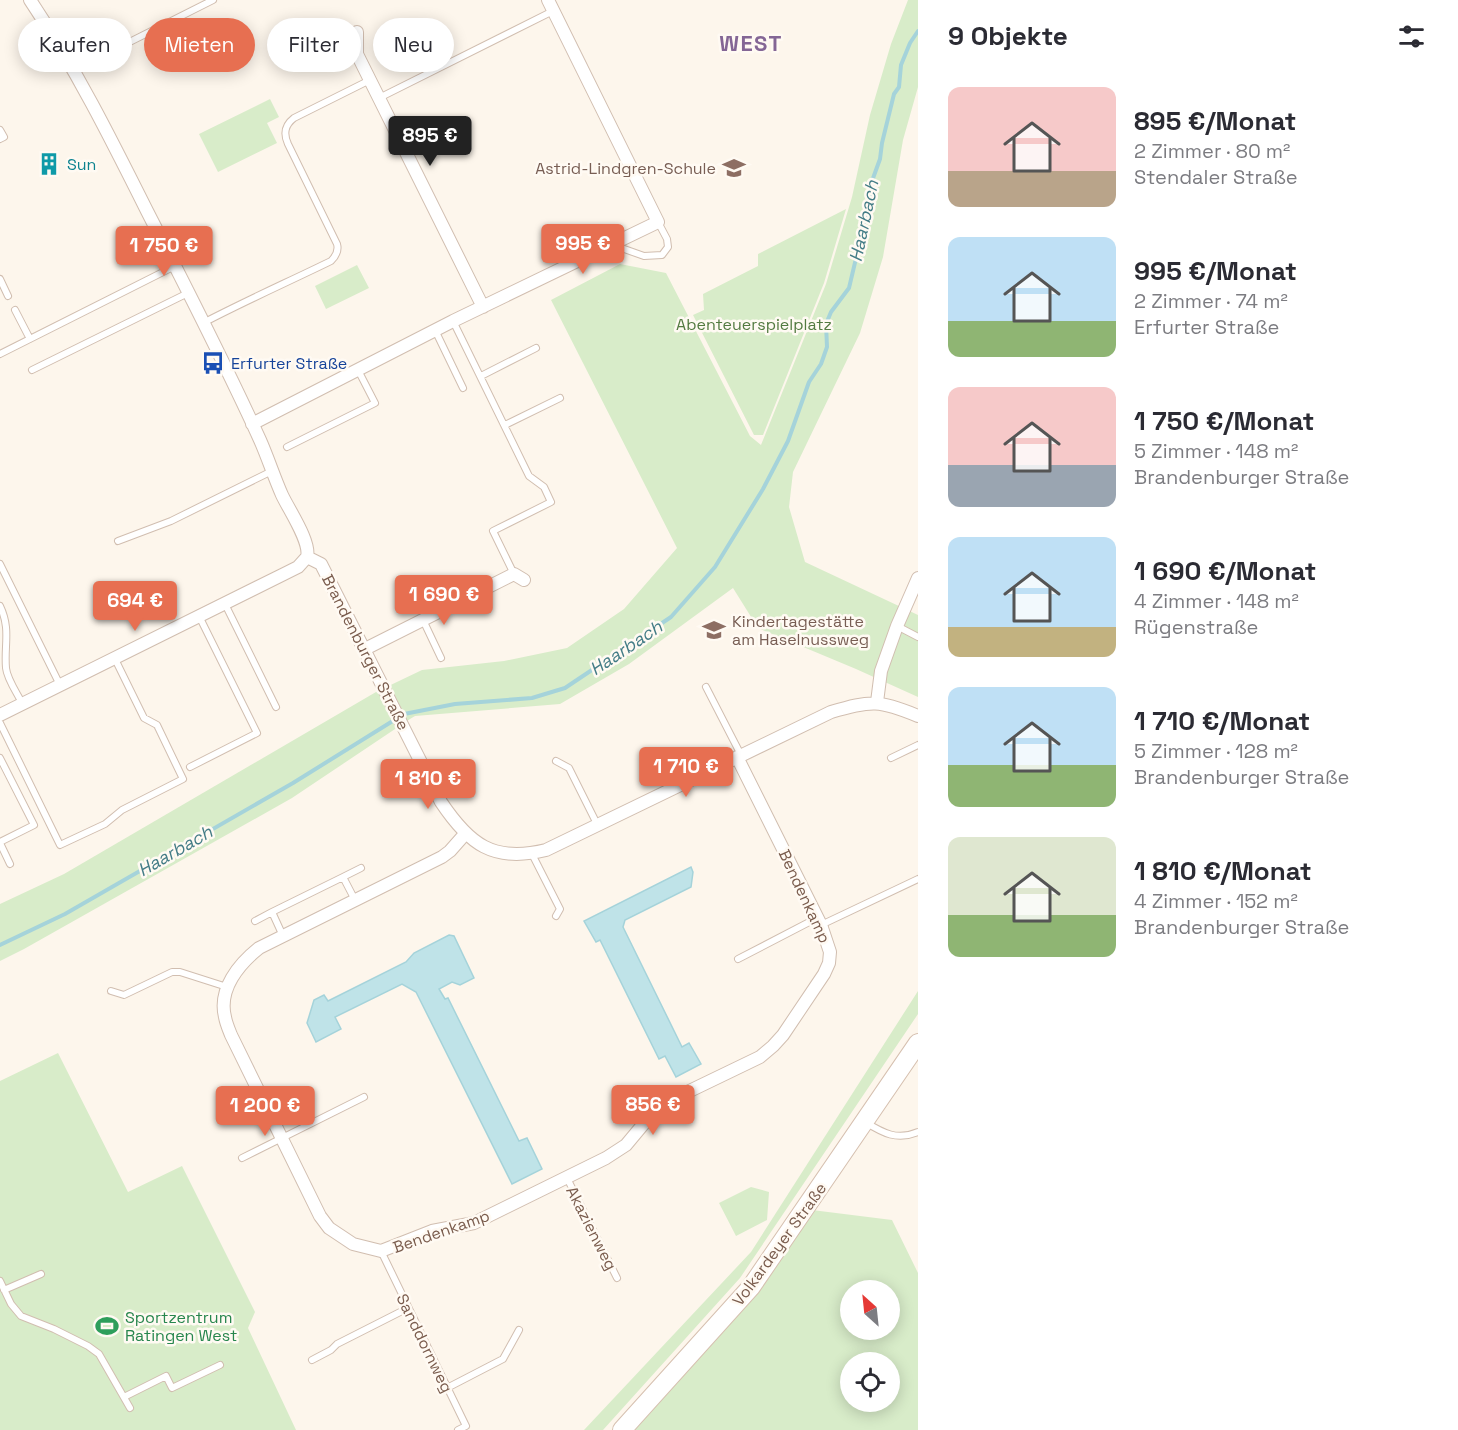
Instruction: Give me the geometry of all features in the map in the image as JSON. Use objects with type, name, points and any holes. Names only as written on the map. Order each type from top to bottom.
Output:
[{"type":"main road","name":"Volkardeyer Straße","points":[[622,1430],[752,1287],[918,1043]]},
{"type":"street","points":[[30,0],[42,18]]},
{"type":"street","points":[[252,424],[453,321],[658,222],[550,5]]},
{"type":"street","points":[[361,62],[483,307]]},
{"type":"street","points":[[0,715],[298,567],[309,551],[282,496],[252,424],[175,266],[75,72]]},
{"type":"street","name":"Brandenburger Straße","points":[[307,557],[321,564],[441,802],[465,834],[478,844],[495,852],[532,854],[553,847],[831,712],[858,704],[877,702],[890,704],[918,716]]},
{"type":"street","points":[[365,649],[519,577]]},
{"type":"street","points":[[877,702],[881,671],[918,578]]},
{"type":"street","name":"Bendenkamp","points":[[465,834],[442,857],[259,948],[244,960],[227,988],[224,1001],[224,1016],[231,1035],[320,1216],[329,1227],[353,1244],[381,1251],[432,1231],[474,1223],[606,1158],[626,1145],[646,1121],[675,1098],[760,1057],[783,1035],[824,974],[829,963],[830,952],[819,922],[739,756]]},
{"type":"lane","points":[[132,41],[213,0]]},
{"type":"lane","points":[[379,98],[550,5]]},
{"type":"lane","points":[[202,323],[258,294],[276,288],[331,261],[335,256],[338,249],[337,244],[288,144],[285,136],[286,128],[288,122],[294,118],[370,80]]},
{"type":"lane","points":[[0,130],[4,137],[0,139]]},
{"type":"lane","points":[[612,244],[644,256],[662,255],[668,248],[667,239],[658,222]]},
{"type":"lane","points":[[0,354],[175,266]]},
{"type":"lane","points":[[0,279],[8,296]]},
{"type":"lane","points":[[32,370],[188,293]]},
{"type":"lane","points":[[15,310],[30,339]]},
{"type":"lane","points":[[453,321],[529,476],[544,487],[551,502],[493,531],[519,577]]},
{"type":"lane","points":[[435,330],[463,388]]},
{"type":"lane","points":[[481,376],[536,348]]},
{"type":"lane","points":[[287,447],[375,403],[358,370]]},
{"type":"lane","points":[[505,425],[560,399]]},
{"type":"lane","points":[[118,541],[171,521],[273,470]]},
{"type":"lane","points":[[0,564],[60,686]]},
{"type":"lane","points":[[225,604],[276,707]]},
{"type":"lane","points":[[0,606],[5,617],[8,640],[6,670],[22,704]]},
{"type":"lane","points":[[190,767],[256,733],[199,616]]},
{"type":"lane","points":[[423,620],[441,658]]},
{"type":"lane","points":[[897,626],[918,637]]},
{"type":"lane","points":[[0,723],[60,845],[105,824],[122,810],[183,779],[157,725],[144,718],[115,659]]},
{"type":"lane","points":[[706,687],[739,756]]},
{"type":"lane","points":[[891,758],[918,745]]},
{"type":"lane","points":[[0,758],[33,825],[0,843],[10,864]]},
{"type":"lane","points":[[556,761],[569,768],[597,824]]},
{"type":"lane","points":[[532,854],[560,909],[556,916]]},
{"type":"lane","points":[[255,921],[361,868]]},
{"type":"lane","points":[[343,877],[355,900]]},
{"type":"lane","points":[[738,959],[918,879]]},
{"type":"lane","points":[[272,912],[284,936]]},
{"type":"lane","points":[[111,991],[124,995],[172,972],[180,972],[227,988]]},
{"type":"lane","points":[[242,1158],[364,1097]]},
{"type":"lane","points":[[864,1122],[886,1135],[906,1137],[918,1132]]},
{"type":"lane","name":"Akazienweg","points":[[567,1177],[617,1278]]},
{"type":"lane","name":"Sanddornweg","points":[[381,1251],[466,1426],[458,1430]]},
{"type":"lane","points":[[4,1290],[41,1274]]},
{"type":"lane","points":[[0,1281],[11,1304],[21,1316],[54,1329],[99,1354],[130,1408]]},
{"type":"lane","points":[[312,1360],[331,1350],[337,1344],[408,1308]]},
{"type":"lane","points":[[447,1388],[503,1359],[519,1330]]},
{"type":"lane","points":[[124,1397],[166,1376],[172,1388],[220,1365]]},
{"type":"green space","points":[[908,0],[918,0],[918,87],[903,140],[883,257],[860,333],[793,472],[789,507],[805,562],[918,615],[918,697],[758,628],[733,588],[629,664],[560,704],[415,716],[292,798],[0,961],[0,904],[64,874],[376,692],[422,670],[504,661],[567,648],[624,609],[677,548],[551,300],[620,264],[666,273],[750,436],[761,445],[826,284],[852,197],[870,115],[891,44]]},
{"type":"green space","points":[[270,99],[279,117],[267,123],[277,143],[218,172],[199,134]]},
{"type":"green space","name":"Abenteuerspielplatz","points":[[846,209],[824,283],[763,435],[754,435],[693,315],[704,310],[703,294],[758,266],[758,254]]},
{"type":"green space","points":[[357,265],[369,288],[326,309],[315,286]]},
{"type":"green space","points":[[918,991],[918,1014],[740,1278],[603,1430],[584,1430],[751,1252]]},
{"type":"green space","name":"Sportzentrum Ratingen West","points":[[58,1053],[128,1192],[182,1166],[255,1312],[248,1328],[296,1430],[0,1430],[0,1081]]},
{"type":"green space","points":[[751,1187],[769,1192],[767,1220],[736,1236],[719,1203]]},
{"type":"green space","points":[[812,1210],[892,1220],[918,1273],[918,1430],[630,1430]]},
{"type":"water","points":[[691,867],[693,872],[691,887],[625,920],[623,927],[682,1047],[689,1043],[701,1064],[676,1077],[665,1056],[659,1059],[600,940],[596,942],[584,921]]},
{"type":"water","points":[[449,935],[454,936],[474,978],[460,985],[452,982],[439,989],[445,999],[448,998],[519,1141],[527,1138],[542,1169],[512,1184],[416,992],[402,984],[335,1017],[341,1029],[316,1042],[307,1023],[314,1000],[324,995],[328,1001],[406,962],[414,953]]},
{"type":"waterway","name":"Haarbach","points":[[0,945],[65,914],[293,783],[404,714],[455,704],[532,698],[565,688],[671,617],[715,567],[763,489],[788,441],[809,382],[821,364],[827,347],[826,324],[831,312],[849,288],[866,216],[872,202],[872,181],[880,159],[894,94],[899,87],[901,65],[918,31]]},
{"type":"place","name":"Sun","points":[[49,164]]},
{"type":"place","name":"Astrid-Lindgren-Schule","points":[[734,168]]},
{"type":"place","name":"Erfurter Straße","points":[[213,363]]},
{"type":"place","name":"Kindertagestätte am Haselnussweg","points":[[714,630]]},
{"type":"place","name":"Sportzentrum Ratingen West","points":[[107,1326]]},
{"type":"district","name":"WEST","points":[[751,43]]}]
